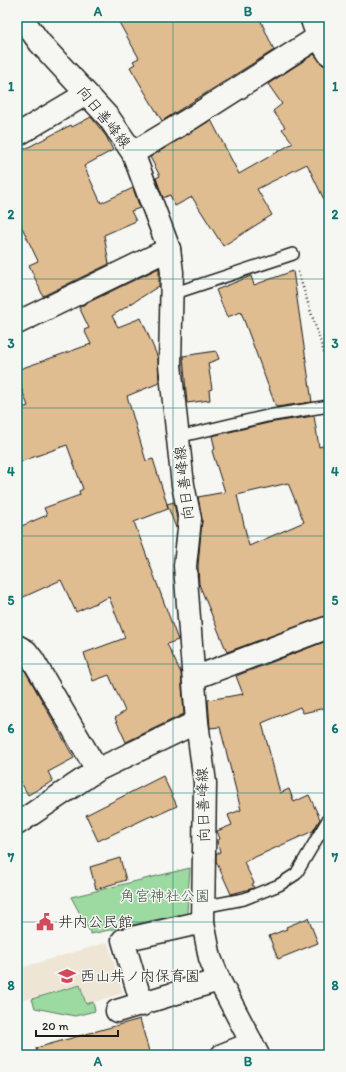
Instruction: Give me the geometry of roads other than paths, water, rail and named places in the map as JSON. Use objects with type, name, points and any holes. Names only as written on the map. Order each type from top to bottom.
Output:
[{"type":"street","name":"向日善峰線","points":[[22,27],[40,43],[108,118],[133,153],[169,249],[172,294],[170,365],[184,485],[190,519],[185,566],[197,722],[206,805],[203,914],[210,958],[255,1049]]},
{"type":"street","points":[[133,153],[193,117],[319,36]]},
{"type":"street","points":[[17,135],[86,94]]},
{"type":"street","points":[[17,323],[169,249]]},
{"type":"street","points":[[194,678],[329,627]]},
{"type":"street","points":[[17,646],[26,651],[33,660],[97,770]]},
{"type":"street","points":[[19,818],[97,770],[197,722]]},
{"type":"street","points":[[142,1005],[123,940],[203,914]]},
{"type":"street","points":[[117,1011],[142,1005],[220,980]]},
{"type":"street","points":[[222,1055],[255,1049]]},
{"type":"lane","points":[[172,294],[293,254]]},
{"type":"lane","points":[[178,437],[267,416],[329,406]]},
{"type":"lane","points":[[203,914],[279,885],[296,874],[329,818]]},
{"type":"place","name":"井内公民館","points":[[45,922]]},
{"type":"place","name":"西山井ノ内保育園","points":[[67,976]]},
{"type":"park label","name":"角宮神社公園","points":[[165,896]]}]
